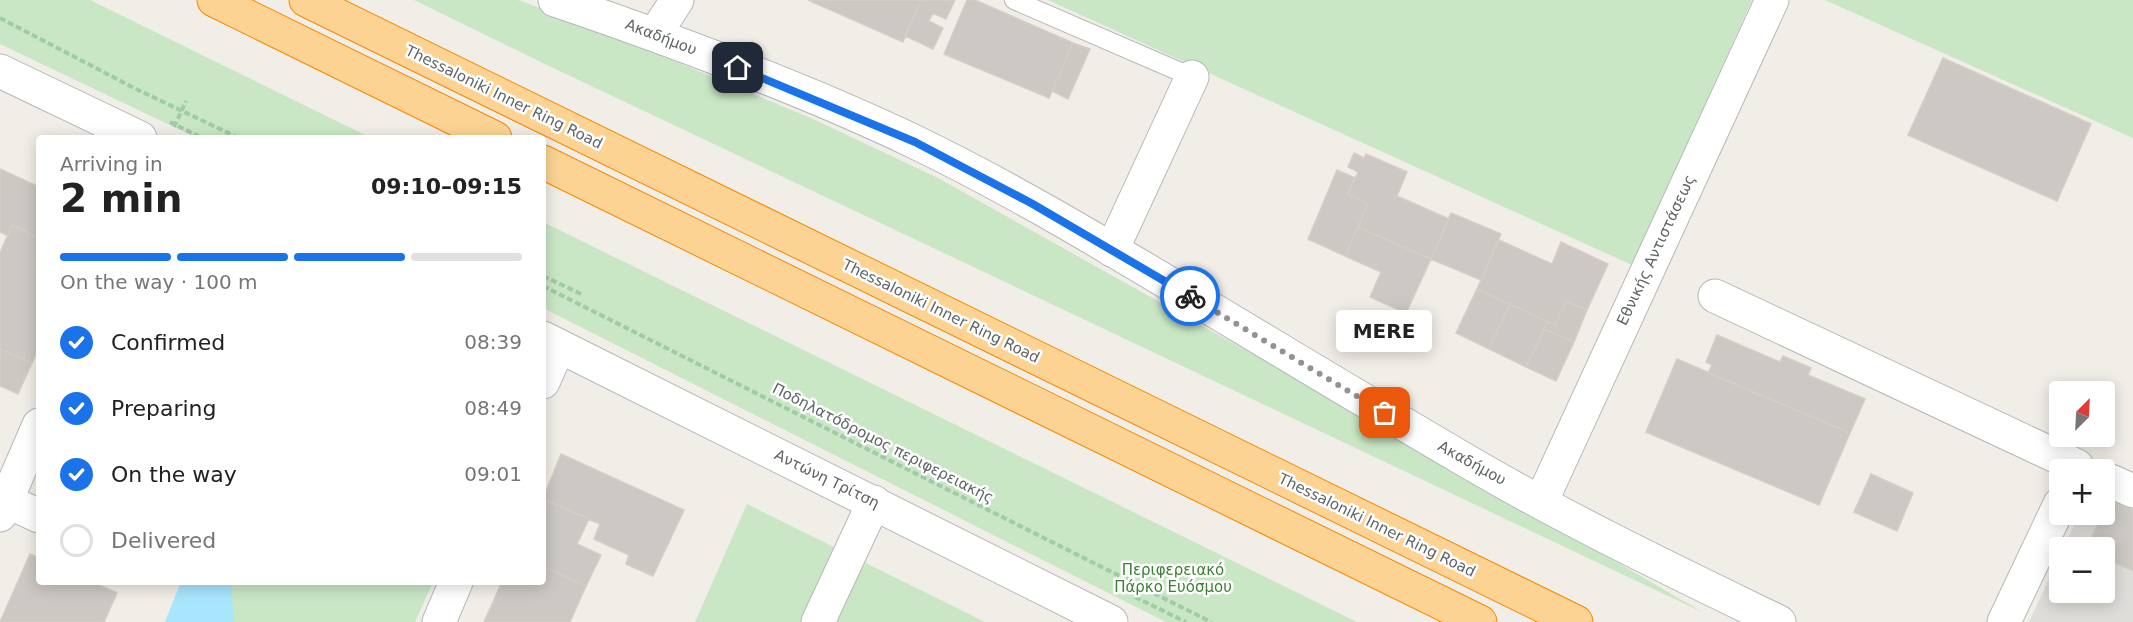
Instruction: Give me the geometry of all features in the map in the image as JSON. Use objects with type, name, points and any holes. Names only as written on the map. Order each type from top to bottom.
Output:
[{"type":"highway","points":[[214,0],[489,135]]},
{"type":"highway","name":"Thessaloniki Inner Ring Road","points":[[306,0],[1576,622]]},
{"type":"highway","points":[[546,163],[1480,622]]},
{"type":"street","name":"Ακαδήμου","points":[[555,0],[655,34],[821,101],[915,142],[1031,203],[1112,250],[1463,460],[1636,552],[1779,622]]},
{"type":"street","points":[[655,34],[677,0]]},
{"type":"street","name":"Εθνικής Αντιστάσεως","points":[[1541,501],[1772,0]]},
{"type":"street","points":[[0,71],[134,135]]},
{"type":"street","points":[[1112,250],[1192,77]]},
{"type":"street","points":[[1715,296],[2060,459]]},
{"type":"street","points":[[546,367],[551,342]]},
{"type":"street","name":"Αντώνη Τρίτση","points":[[551,342],[1111,622]]},
{"type":"street","points":[[36,431],[2,505],[36,515]]},
{"type":"street","points":[[2115,484],[2133,491]]},
{"type":"street","points":[[818,622],[874,502]]},
{"type":"street","points":[[2004,622],[2050,525]]},
{"type":"street","points":[[439,622],[455,585]]},
{"type":"lane","points":[[1014,0],[1192,77]]},
{"type":"path","points":[[0,18],[233,135]]},
{"type":"path","points":[[172,131],[186,100]]},
{"type":"path","points":[[546,277],[581,294]]},
{"type":"path","name":"Ποδηλατόδρομος περιφερειακής","points":[[546,288],[1211,622]]},
{"type":"shaded area","points":[[2115,492],[2133,500],[2133,622],[2029,622],[2049,579],[2049,603],[2115,603],[2115,537],[2069,537],[2074,525],[2115,525]]},
{"type":"green space","points":[[0,0],[90,0],[365,135],[191,135],[0,44]]},
{"type":"green space","points":[[414,0],[518,0],[607,33],[813,119],[938,178],[1461,471],[1704,613],[549,66]]},
{"type":"green space","points":[[1048,0],[1752,0],[1632,265]]},
{"type":"green space","points":[[1825,0],[2133,0],[2133,138]]},
{"type":"green space","name":"Περιφερειακό Πάρκο Ευόσμου","points":[[546,223],[1357,622],[1166,622],[546,310]]},
{"type":"green space","points":[[747,504],[985,622],[695,622]]},
{"type":"green space","points":[[178,585],[432,585],[415,622],[165,622]]},
{"type":"water","points":[[180,585],[231,585],[234,622],[165,622]]},
{"type":"building","points":[[808,0],[921,0],[903,42]]},
{"type":"building","points":[[921,0],[955,0],[946,19],[933,13],[929,21],[943,28],[933,49],[905,36]]},
{"type":"building","points":[[967,0],[975,0],[1073,43],[1049,98],[944,54]]},
{"type":"building","points":[[1073,43],[1090,49],[1068,99],[1052,91]]},
{"type":"building","points":[[1943,58],[2091,124],[2057,201],[1908,135]]},
{"type":"building","points":[[1354,153],[1364,158],[1366,154],[1407,172],[1397,196],[1449,219],[1431,259],[1358,227],[1368,204],[1348,194],[1358,172],[1348,167]]},
{"type":"building","points":[[0,169],[36,186],[36,237],[12,225],[8,236],[0,232]]},
{"type":"building","points":[[1337,170],[1355,178],[1348,194],[1368,204],[1345,256],[1308,239]]},
{"type":"building","points":[[1451,213],[1501,234],[1481,280],[1431,259]]},
{"type":"building","points":[[12,225],[36,237],[36,354],[32,363],[0,349],[0,253]]},
{"type":"building","points":[[1358,227],[1431,259],[1406,313],[1370,297],[1381,272],[1345,256]]},
{"type":"building","points":[[1499,240],[1552,264],[1561,242],[1608,264],[1587,310],[1566,301],[1555,325],[1477,289]]},
{"type":"building","points":[[1477,289],[1510,304],[1489,349],[1456,333]]},
{"type":"building","points":[[1566,301],[1587,310],[1574,342],[1544,329],[1548,322],[1555,325]]},
{"type":"building","points":[[1510,304],[1548,322],[1526,367],[1489,349]]},
{"type":"building","points":[[1544,329],[1574,342],[1556,381],[1526,367]]},
{"type":"building","points":[[1717,335],[1780,362],[1783,356],[1811,368],[1808,375],[1865,399],[1850,433],[1708,373],[1712,365],[1706,362]]},
{"type":"building","points":[[0,349],[32,363],[18,394],[0,386]]},
{"type":"building","points":[[1677,359],[1850,433],[1819,505],[1646,432]]},
{"type":"building","points":[[561,454],[684,510],[653,576],[626,564],[629,555],[594,539],[600,524],[546,500],[546,492]]},
{"type":"building","points":[[1871,474],[1913,493],[1897,531],[1854,512]]},
{"type":"building","points":[[546,500],[589,519],[577,544],[601,555],[586,586],[546,567]]},
{"type":"building","points":[[2115,503],[2133,510],[2133,571],[2115,563],[2115,537],[2092,537],[2097,525],[2115,525]]},
{"type":"building","points":[[30,554],[36,557],[36,585],[99,585],[117,593],[104,622],[0,622]]},
{"type":"building","points":[[546,567],[586,586],[570,622],[484,622],[501,585],[546,585]]},
{"type":"way so far","points":[[1190,296],[1385,413]]},
{"type":"place","name":"MERE","points":[[1385,413]]},
{"type":"route","points":[[738,68],[915,142],[1031,203],[1190,296]]}]
